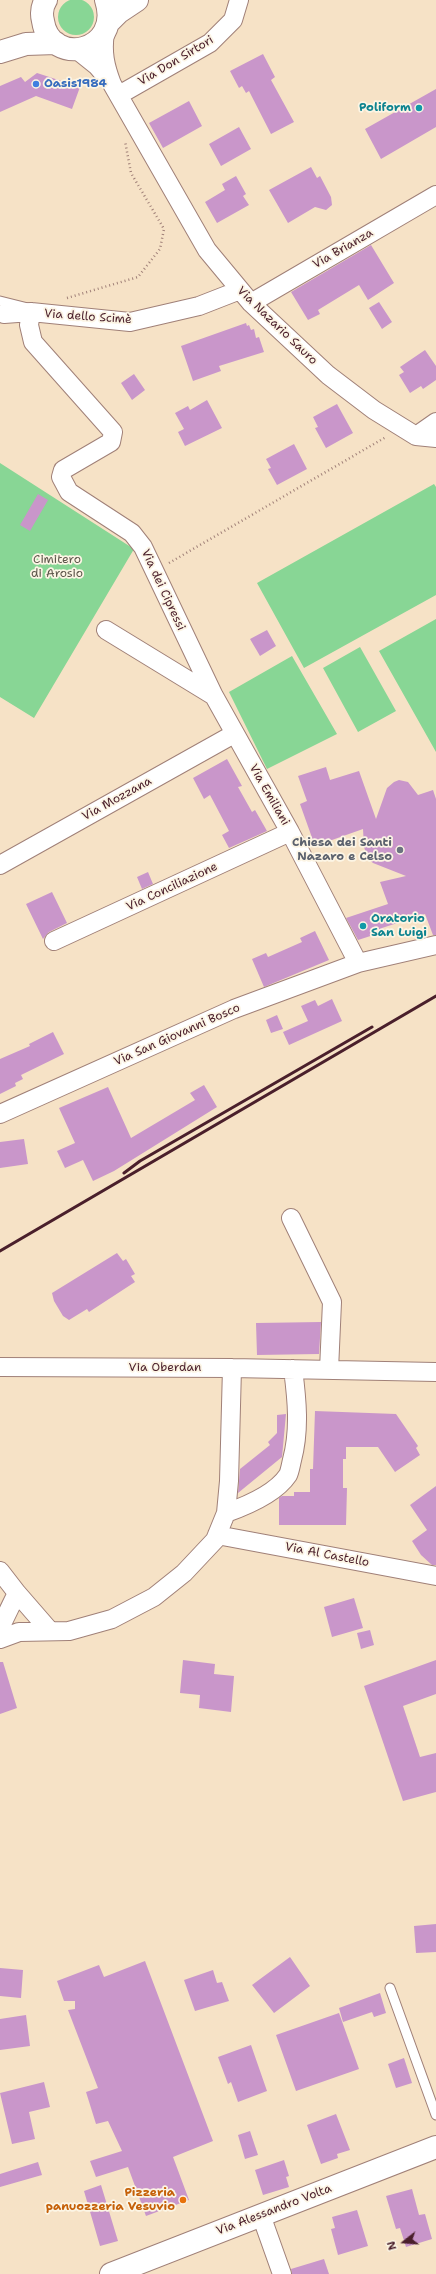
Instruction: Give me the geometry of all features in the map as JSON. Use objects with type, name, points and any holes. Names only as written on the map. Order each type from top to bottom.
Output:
[{"type":"street","points":[[106,0],[109,11],[107,27]]},
{"type":"street","points":[[43,4],[48,35],[56,43],[66,48],[77,50],[98,42],[118,12],[137,0]]},
{"type":"street","name":"Via Don Sirtori","points":[[116,90],[210,43],[233,20],[239,0]]},
{"type":"street","points":[[5,50],[22,39],[43,4]]},
{"type":"street","name":"Via Nazario Sauro","points":[[107,27],[103,50],[105,65],[116,90],[207,250],[245,296],[328,375],[374,410],[409,432],[436,438]]},
{"type":"street","points":[[5,50],[26,44],[56,43]]},
{"type":"street","name":"Via Nazario Sauro","points":[[77,50],[97,66],[116,90]]},
{"type":"street","name":"Via Brianza","points":[[245,296],[436,195]]},
{"type":"street","name":"Via dello Scimè","points":[[2,307],[31,312],[130,322],[245,296]]},
{"type":"street","name":"Via dei Cipressi","points":[[31,312],[29,325],[33,342],[113,432],[111,442],[63,470],[61,478],[69,492],[132,533],[143,547],[214,696],[234,734]]},
{"type":"street","points":[[409,432],[436,422]]},
{"type":"street","points":[[106,630],[214,696]]},
{"type":"street","name":"Via Emiliani","points":[[234,734],[290,832],[358,963]]},
{"type":"street","name":"Via Mozzana","points":[[0,865],[234,734]]},
{"type":"street","name":"Via Conciliazione","points":[[54,941],[290,832]]},
{"type":"street","name":"Via San Giovanni Bosco","points":[[0,1114],[234,1009],[358,963],[436,945]]},
{"type":"street","points":[[290,1218],[332,1302],[329,1370]]},
{"type":"street","name":"Via Oberdan","points":[[0,1367],[232,1368],[436,1372]]},
{"type":"street","points":[[0,1639],[19,1632],[69,1631],[112,1619],[154,1597],[184,1573],[215,1540],[226,1513],[229,1481],[232,1368]]},
{"type":"street","points":[[226,1513],[248,1505],[271,1490],[288,1474],[297,1441],[297,1397],[293,1369]]},
{"type":"street","name":"Via Al Castello","points":[[217,1535],[436,1576]]},
{"type":"street","points":[[0,1571],[50,1632]]},
{"type":"street","points":[[0,1628],[17,1593]]},
{"type":"street","name":"Via Alessandro Volta","points":[[112,2274],[436,2147]]},
{"type":"street","points":[[261,2216],[282,2274]]},
{"type":"lane","points":[[390,1988],[436,2115]]},
{"type":"path","points":[[65,298],[138,277],[160,249],[164,229],[131,174],[124,144],[127,135],[136,126]]},
{"type":"path","points":[[155,572],[409,432]]},
{"type":"green space","points":[[80,-1],[89,4],[93,10],[93,24],[89,30],[80,35],[72,35],[63,30],[59,24],[58,13],[63,4],[69,0]]},
{"type":"green space","name":"Cimitero di Arosio","points":[[0,463],[134,549],[34,718],[0,697]]},
{"type":"green space","points":[[434,484],[436,487],[436,595],[304,668],[257,583]]},
{"type":"green space","points":[[436,619],[436,752],[379,651]]},
{"type":"green space","points":[[360,647],[396,711],[358,732],[323,668]]},
{"type":"green space","points":[[292,656],[337,734],[267,769],[229,692]]},
{"type":"building","points":[[263,54],[275,77],[271,80],[294,122],[271,134],[249,91],[246,93],[242,86],[239,88],[230,71]]},
{"type":"building","points":[[37,73],[80,87],[72,109],[36,96],[0,112],[0,86],[21,77],[25,82]]},
{"type":"building","name":"Poliform","points":[[436,89],[436,127],[381,159],[365,129]]},
{"type":"building","points":[[189,101],[202,126],[163,148],[149,123]]},
{"type":"building","points":[[239,127],[251,149],[221,166],[209,144]]},
{"type":"building","points":[[311,167],[317,178],[320,176],[331,197],[332,205],[326,210],[315,207],[288,223],[269,190]]},
{"type":"building","points":[[236,176],[246,194],[243,196],[249,205],[217,223],[205,202],[225,190],[222,184]]},
{"type":"building","points":[[371,245],[394,283],[368,300],[359,285],[318,310],[320,314],[308,320],[291,292]]},
{"type":"building","points":[[379,302],[392,322],[382,329],[369,308]]},
{"type":"building","points":[[246,323],[247,326],[249,325],[251,330],[254,329],[256,338],[259,337],[264,352],[219,366],[221,371],[193,381],[181,346]]},
{"type":"building","points":[[425,350],[436,366],[436,380],[423,389],[421,386],[410,393],[399,375],[404,372],[400,367]]},
{"type":"building","points":[[134,374],[145,390],[132,400],[121,383]]},
{"type":"building","points":[[207,400],[222,428],[185,446],[178,432],[184,429],[175,413],[188,406],[190,410]]},
{"type":"building","points":[[337,404],[353,433],[326,448],[315,428],[318,427],[313,417]]},
{"type":"building","points":[[294,444],[307,469],[277,485],[268,469],[271,468],[266,459]]},
{"type":"building","points":[[38,494],[48,500],[30,531],[20,525]]},
{"type":"building","points":[[267,630],[276,646],[260,656],[250,639]]},
{"type":"building","points":[[227,759],[242,786],[238,787],[252,812],[255,810],[267,831],[229,848],[222,835],[229,831],[210,795],[204,799],[193,778]]},
{"type":"building","points":[[326,767],[330,780],[359,771],[376,819],[387,788],[394,782],[399,780],[408,782],[418,795],[433,790],[436,799],[436,935],[433,935],[425,914],[382,928],[383,932],[358,940],[346,918],[388,904],[380,882],[406,876],[373,863],[368,859],[364,847],[363,829],[315,846],[300,804],[307,801],[298,776]]},
{"type":"building","points":[[148,872],[153,884],[142,889],[137,877]]},
{"type":"building","points":[[52,892],[67,923],[49,932],[43,939],[26,904]]},
{"type":"building","points":[[315,931],[329,960],[264,987],[252,959],[266,953],[268,957],[302,942],[300,938]]},
{"type":"building","points":[[332,999],[342,1021],[289,1045],[283,1032],[308,1021],[301,1006],[315,1000],[318,1006]]},
{"type":"building","points":[[277,1015],[283,1029],[271,1033],[266,1020]]},
{"type":"building","points":[[53,1032],[64,1054],[21,1075],[23,1079],[15,1083],[16,1086],[0,1094],[0,1059],[30,1046],[29,1044]]},
{"type":"building","points":[[204,1085],[217,1107],[114,1171],[93,1181],[83,1160],[65,1168],[57,1151],[75,1143],[59,1108],[108,1087],[131,1138],[195,1100],[190,1093]]},
{"type":"building","points":[[24,1139],[28,1164],[0,1168],[0,1142]]},
{"type":"building","points":[[117,1253],[123,1261],[126,1259],[135,1274],[131,1276],[135,1282],[89,1312],[87,1309],[69,1320],[63,1316],[54,1301],[52,1293]]},
{"type":"building","points":[[321,1322],[319,1354],[257,1355],[256,1323]]},
{"type":"building","points":[[315,1411],[396,1414],[418,1446],[416,1448],[420,1455],[395,1472],[378,1447],[346,1447],[346,1459],[343,1459],[343,1488],[347,1488],[346,1525],[279,1525],[279,1498],[282,1496],[294,1496],[294,1492],[310,1492],[310,1469],[313,1469]]},
{"type":"building","points":[[286,1414],[282,1457],[238,1493],[240,1469],[270,1445],[268,1442],[277,1433],[277,1415]]},
{"type":"building","points":[[436,1486],[436,1565],[432,1565],[421,1555],[412,1541],[427,1530],[410,1505]]},
{"type":"building","points":[[354,1598],[363,1628],[332,1637],[324,1607]]},
{"type":"building","points":[[370,1630],[374,1645],[361,1649],[357,1633]]},
{"type":"building","points":[[183,1660],[215,1664],[214,1674],[234,1676],[231,1712],[199,1708],[200,1695],[180,1693]]},
{"type":"building","points":[[436,1660],[436,1694],[403,1706],[420,1757],[436,1753],[436,1792],[403,1801],[364,1686]]},
{"type":"building","points":[[0,1662],[3,1662],[17,1708],[0,1714]]},
{"type":"building","points":[[436,1924],[436,1952],[416,1953],[414,1926]]},
{"type":"building","points":[[290,1957],[310,1986],[274,2013],[252,1985]]},
{"type":"building","points":[[145,1961],[213,2141],[173,2157],[189,2200],[146,2216],[128,2167],[96,2177],[90,2161],[122,2151],[108,2121],[96,2124],[86,2092],[98,2088],[68,2010],[75,2009],[75,2001],[64,2001],[57,1981],[99,1965],[104,1977]]},
{"type":"building","points":[[0,1968],[23,1970],[21,1998],[0,1996]]},
{"type":"building","points":[[213,1970],[217,1983],[222,1982],[229,2001],[195,2011],[184,1980]]},
{"type":"building","points":[[380,1993],[386,2013],[374,2017],[372,2012],[343,2022],[339,2008]]},
{"type":"building","points":[[339,2013],[359,2069],[296,2091],[276,2035]]},
{"type":"building","points":[[26,2015],[30,2046],[0,2050],[0,2019]]},
{"type":"building","points":[[251,2045],[267,2091],[238,2102],[231,2082],[228,2084],[218,2057]]},
{"type":"building","points":[[404,2058],[412,2083],[396,2088],[388,2064]]},
{"type":"building","points":[[44,2082],[50,2107],[29,2112],[35,2139],[12,2144],[0,2093]]},
{"type":"building","points":[[336,2114],[350,2150],[337,2154],[338,2158],[321,2164],[307,2125]]},
{"type":"building","points":[[250,2131],[258,2155],[245,2159],[238,2135]]},
{"type":"building","points":[[284,2160],[289,2176],[286,2177],[289,2187],[263,2195],[255,2170]]},
{"type":"building","points":[[38,2162],[42,2175],[0,2187],[0,2174]]},
{"type":"building","points":[[101,2185],[118,2241],[100,2246],[84,2191]]},
{"type":"building","points":[[412,2189],[419,2215],[425,2214],[432,2239],[406,2247],[400,2228],[396,2229],[386,2196]]},
{"type":"building","points":[[357,2210],[368,2246],[338,2255],[331,2229],[335,2228],[332,2217]]},
{"type":"building","points":[[324,2259],[329,2274],[292,2274],[291,2269]]},
{"type":"railway","points":[[0,1251],[436,996]]},
{"type":"railway","points":[[124,1173],[140,1161],[372,1027]]},
{"type":"place","name":"Oasis1984","points":[[36,84]]},
{"type":"place","name":"Poliform","points":[[419,108]]},
{"type":"place","name":"Chiesa dei Santi Nazaro e Celso","points":[[400,850]]},
{"type":"place","name":"Oratorio San Luigi","points":[[363,926]]},
{"type":"place","name":"Pizzeria panuozzeria Vesuvio","points":[[183,2200]]}]
